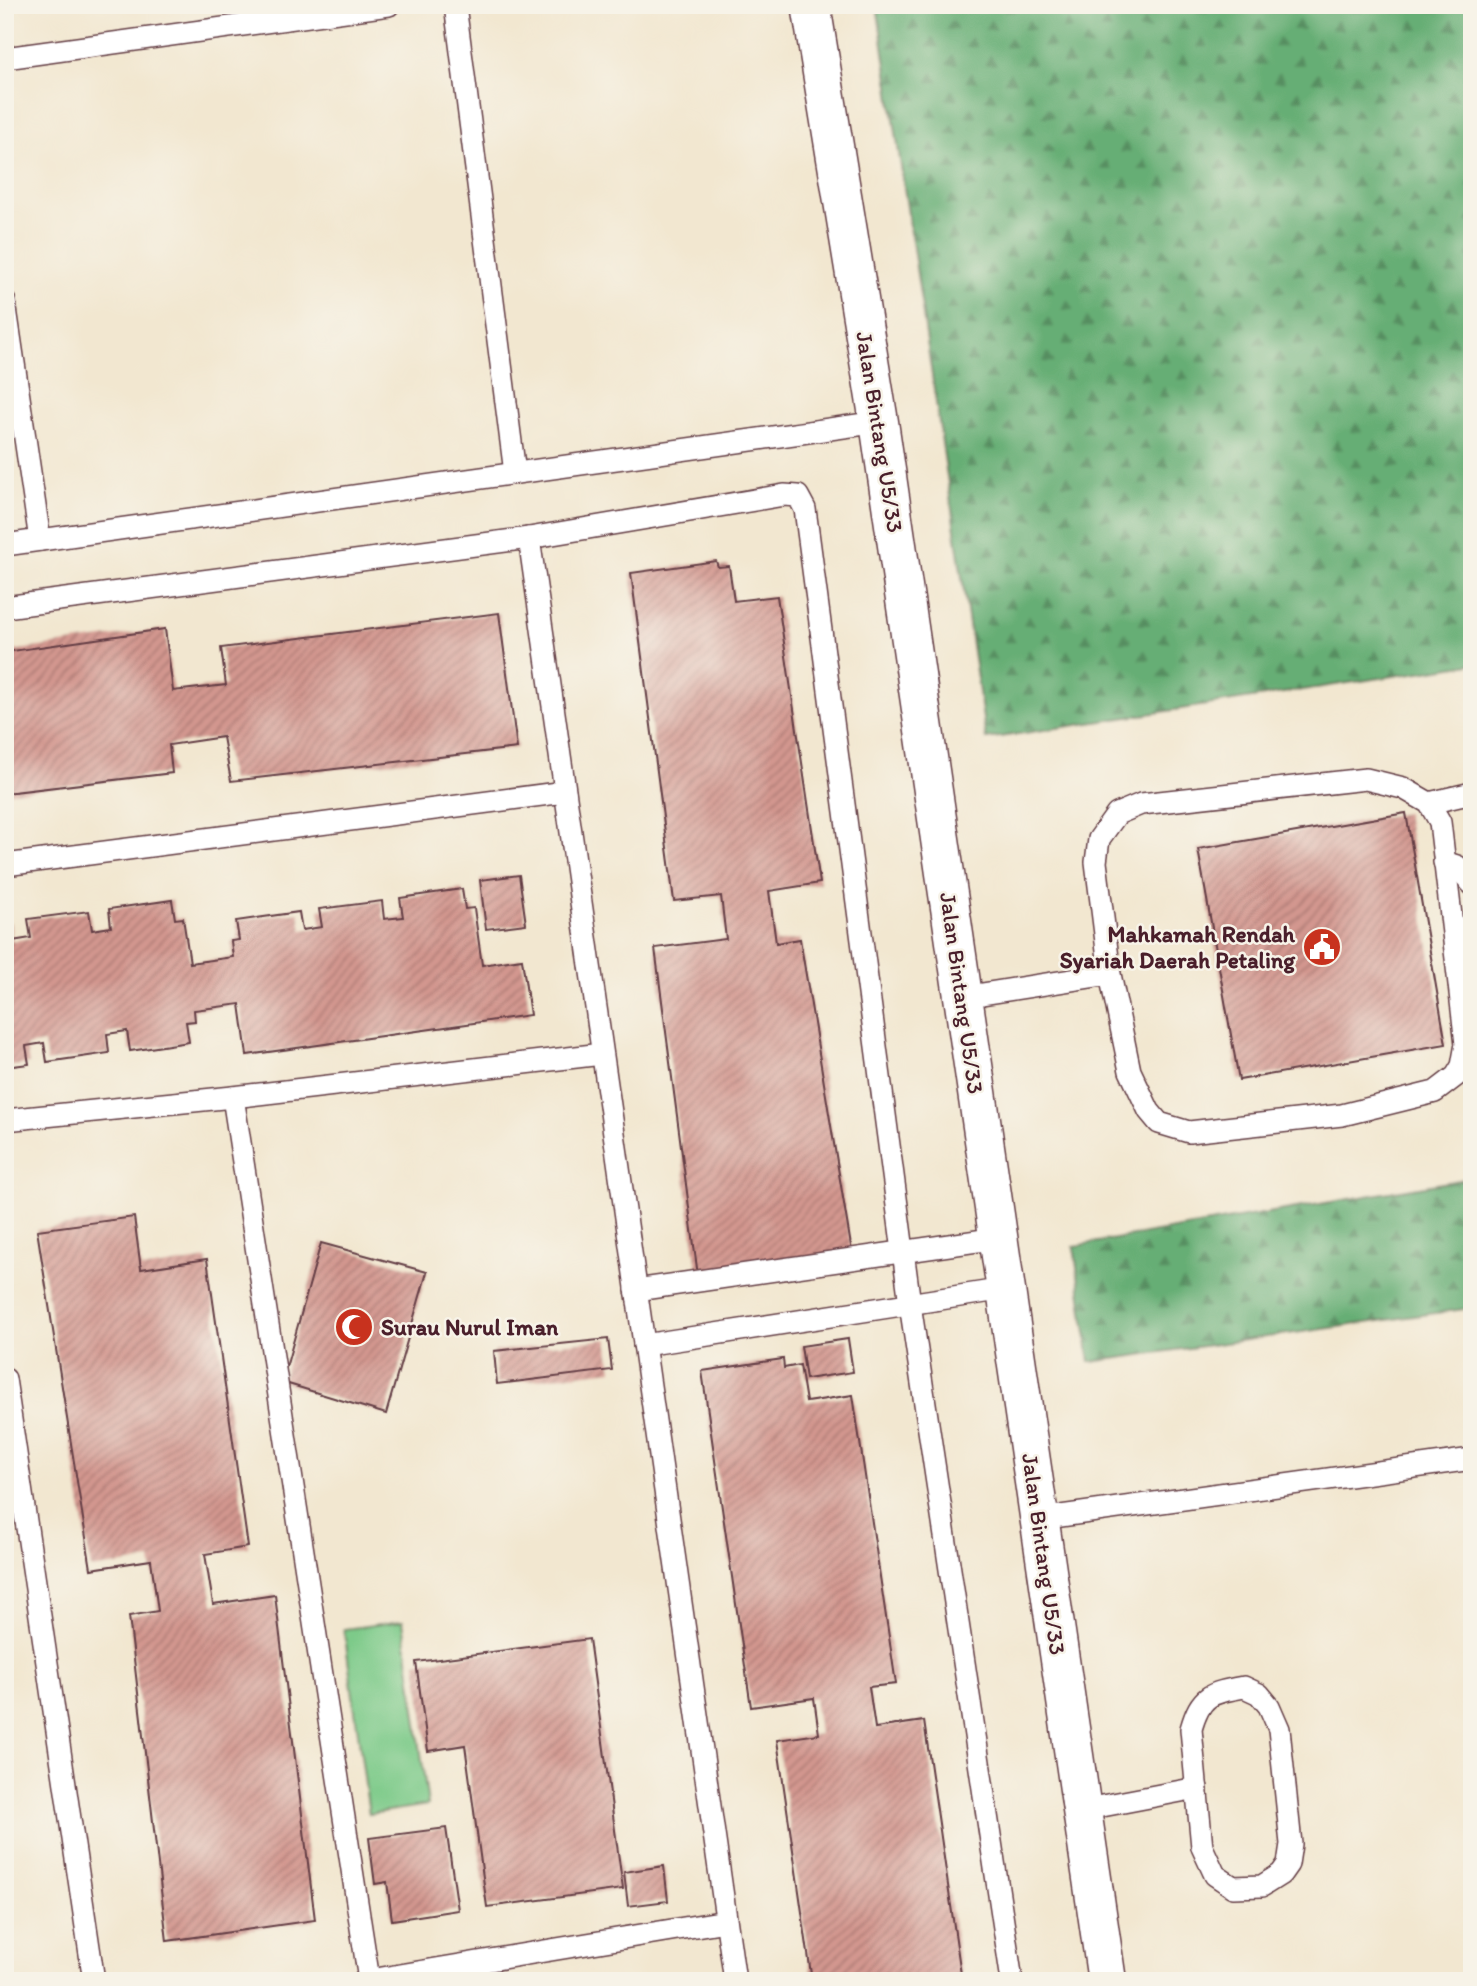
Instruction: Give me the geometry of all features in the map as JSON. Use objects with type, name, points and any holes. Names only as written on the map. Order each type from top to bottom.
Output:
[{"type":"street","name":"Jalan Bintang U5/33","points":[[811,5],[879,422],[1107,1981]]},
{"type":"lane","points":[[5,58],[389,5]]},
{"type":"lane","points":[[454,5],[515,473]]},
{"type":"lane","points":[[5,302],[40,540]]},
{"type":"lane","points":[[5,544],[879,422]]},
{"type":"lane","points":[[5,607],[529,538],[784,495],[798,496],[805,509],[910,1304],[1012,1981]]},
{"type":"lane","points":[[529,538],[735,1981]]},
{"type":"lane","points":[[1366,779],[1403,788],[1429,803],[1440,822],[1468,1017],[1462,1066],[1456,1076],[1435,1092],[1342,1115],[1189,1132],[1159,1123],[1149,1111],[1130,1071],[1110,974],[1096,862],[1099,839],[1117,814],[1141,804],[1366,779]]},
{"type":"lane","points":[[5,865],[565,792]]},
{"type":"lane","points":[[1429,803],[1472,793]]},
{"type":"lane","points":[[1444,862],[1457,866],[1472,884]]},
{"type":"lane","points":[[963,997],[1110,974]]},
{"type":"lane","points":[[5,1120],[233,1097],[602,1054]]},
{"type":"lane","points":[[233,1097],[366,1980],[726,1921]]},
{"type":"lane","points":[[636,1290],[903,1254],[998,1238]]},
{"type":"lane","points":[[643,1345],[1005,1289]]},
{"type":"lane","points":[[5,1379],[94,1981]]},
{"type":"lane","points":[[1039,1519],[1472,1458]]},
{"type":"lane","points":[[1244,1687],[1259,1694],[1269,1706],[1279,1729],[1291,1844],[1288,1864],[1281,1874],[1262,1886],[1233,1887],[1216,1875],[1202,1847],[1196,1788],[1191,1729],[1196,1712],[1203,1701],[1214,1693],[1244,1687]]},
{"type":"lane","points":[[1082,1810],[1196,1788]]},
{"type":"green space","points":[[877,5],[1472,5],[1472,664],[986,739]]},
{"type":"green space","points":[[1472,1178],[1472,1308],[1090,1362],[1074,1246]]},
{"type":"green space","points":[[403,1621],[428,1805],[369,1814],[344,1629]]},
{"type":"building","points":[[716,561],[718,567],[729,566],[734,601],[777,596],[820,883],[769,891],[776,943],[800,939],[852,1252],[698,1276],[655,948],[726,939],[721,896],[674,901],[631,573]]},
{"type":"building","points":[[499,613],[517,748],[231,781],[223,737],[169,745],[172,773],[5,793],[5,652],[165,629],[173,691],[226,685],[221,648]]},
{"type":"building","name":"Mahkamah Rendah Syariah Daerah Petaling","points":[[1406,813],[1446,1044],[1239,1080],[1198,849]]},
{"type":"building","points":[[519,875],[526,924],[486,929],[480,880]]},
{"type":"building","points":[[462,889],[465,909],[474,908],[482,965],[522,959],[530,1015],[247,1055],[240,1004],[194,1010],[195,1021],[186,1022],[189,1042],[130,1051],[127,1031],[107,1034],[109,1053],[47,1062],[44,1043],[26,1046],[29,1064],[5,1067],[5,923],[10,922],[12,941],[31,938],[28,919],[89,911],[92,930],[111,927],[109,909],[172,900],[175,919],[183,918],[190,963],[233,957],[231,941],[239,940],[236,921],[299,912],[302,930],[322,927],[319,909],[382,901],[384,919],[403,917],[400,898]]},
{"type":"building","points":[[134,1217],[141,1269],[207,1259],[248,1547],[205,1554],[213,1604],[275,1595],[315,1920],[167,1941],[129,1616],[158,1611],[151,1560],[91,1569],[37,1230]]},
{"type":"building","name":"Surau Nurul Iman","points":[[321,1243],[427,1272],[386,1414],[282,1382]]},
{"type":"building","points":[[608,1339],[612,1370],[497,1384],[494,1351]]},
{"type":"building","points":[[848,1339],[853,1372],[806,1379],[801,1346]]},
{"type":"building","points":[[783,1359],[784,1368],[800,1365],[806,1402],[853,1395],[896,1684],[869,1687],[875,1728],[924,1721],[962,1981],[812,1981],[777,1740],[819,1734],[814,1698],[751,1707],[702,1371]]},
{"type":"building","points":[[589,1639],[623,1889],[487,1907],[465,1745],[428,1751],[416,1662]]},
{"type":"building","points":[[446,1828],[458,1910],[392,1920],[387,1882],[375,1884],[369,1838]]},
{"type":"building","points":[[664,1866],[668,1901],[628,1906],[624,1872]]},
{"type":"place","name":"Mahkamah Rendah Syariah Daerah Petaling","points":[[1322,947]]},
{"type":"place","name":"Surau Nurul Iman","points":[[354,1327]]}]
